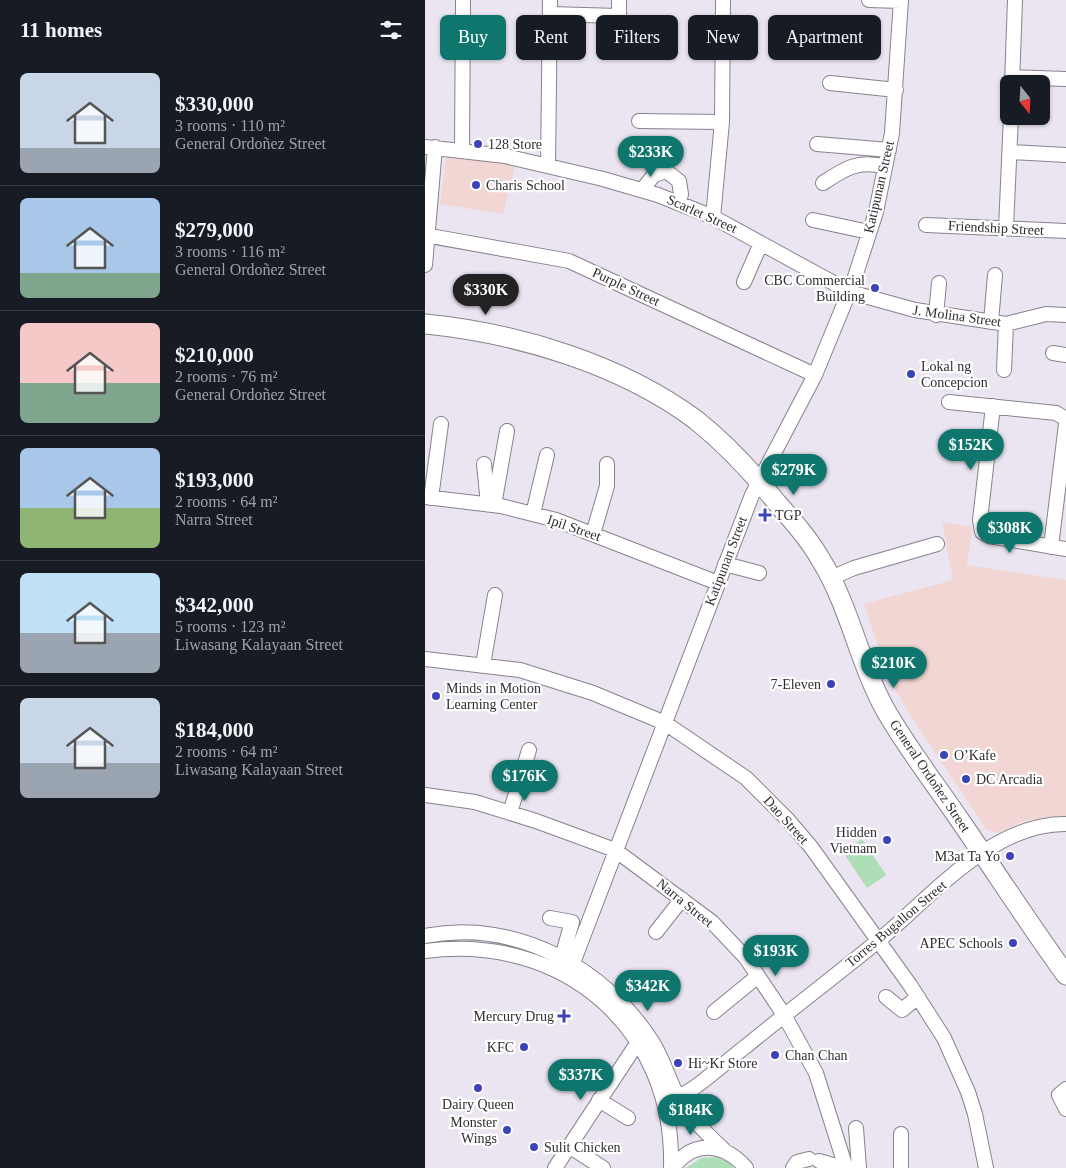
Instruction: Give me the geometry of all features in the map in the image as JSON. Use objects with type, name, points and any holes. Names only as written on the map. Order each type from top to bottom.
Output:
[{"type":"main road","name":"General Ordoñez Street","points":[[425,324],[489,333],[525,342],[572,357],[623,378],[655,394],[692,418],[759,481],[810,544],[831,578],[842,602],[866,671],[883,704],[1066,975]]},
{"type":"street","points":[[462,149],[463,0]]},
{"type":"street","points":[[548,166],[550,7],[619,16],[619,0]]},
{"type":"street","points":[[713,217],[722,122],[723,0]]},
{"type":"street","points":[[869,0],[901,0]]},
{"type":"street","name":"Katipunan Street","points":[[568,965],[615,850],[759,481],[815,375],[850,292],[869,232],[889,150],[901,0]]},
{"type":"street","points":[[1012,75],[1015,0]]},
{"type":"street","points":[[1050,79],[1066,79]]},
{"type":"street","points":[[830,83],[895,90]]},
{"type":"street","points":[[639,121],[722,122]]},
{"type":"street","points":[[1006,228],[1011,125]]},
{"type":"street","points":[[817,144],[889,150]]},
{"type":"street","points":[[425,265],[430,147]]},
{"type":"street","name":"Scarlet Street","points":[[430,147],[462,149],[505,156],[641,190],[679,203],[713,217],[850,292]]},
{"type":"street","points":[[1010,152],[1066,155]]},
{"type":"street","points":[[823,183],[852,165],[873,163],[885,167]]},
{"type":"street","points":[[641,190],[654,175],[666,171],[679,181],[681,194],[679,203]]},
{"type":"street","points":[[813,220],[869,232]]},
{"type":"street","name":"Friendship Street","points":[[926,225],[1066,231]]},
{"type":"street","name":"Purple Street","points":[[427,235],[569,261],[815,375]]},
{"type":"street","points":[[745,282],[761,242]]},
{"type":"street","points":[[991,322],[995,275]]},
{"type":"street","points":[[936,315],[939,283]]},
{"type":"street","name":"J. Molina Street","points":[[850,292],[868,299],[936,315],[1006,324],[1045,314],[1066,315]]},
{"type":"street","points":[[1005,370],[1006,324]]},
{"type":"street","points":[[949,402],[1056,413],[1063,415],[1066,419]]},
{"type":"street","points":[[993,406],[979,520],[982,532],[989,536],[1066,548]]},
{"type":"street","points":[[428,497],[441,424]]},
{"type":"street","points":[[1051,546],[1066,424]]},
{"type":"street","points":[[491,505],[507,430]]},
{"type":"street","points":[[533,514],[547,455]]},
{"type":"street","points":[[484,464],[491,505]]},
{"type":"street","points":[[593,534],[607,486],[607,464]]},
{"type":"street","name":"Ipil Street","points":[[428,497],[491,505],[533,514],[593,534],[718,583]]},
{"type":"street","points":[[831,578],[853,568],[937,544]]},
{"type":"street","points":[[725,564],[759,573]]},
{"type":"street","points":[[483,665],[495,595]]},
{"type":"street","name":"Dao Street","points":[[425,659],[520,670],[593,693],[665,723],[746,778],[774,805],[811,847],[918,996],[944,1038],[968,1092],[975,1114],[986,1168]]},
{"type":"street","points":[[511,813],[529,750]]},
{"type":"street","name":"Narra Street","points":[[425,795],[475,802],[615,850],[712,922],[746,958],[784,1015],[816,1072],[845,1168]]},
{"type":"street","name":"Torres Bugallon Street","points":[[665,1103],[679,1098],[878,940],[982,853],[1027,830],[1050,824],[1066,824]]},
{"type":"street","points":[[656,932],[682,899]]},
{"type":"street","points":[[550,918],[572,922],[568,965]]},
{"type":"street","points":[[425,936],[445,933],[484,935],[534,946],[604,986],[635,1019],[659,1053],[679,1098],[703,1131],[746,1168]]},
{"type":"street","points":[[425,951],[452,948],[494,951],[568,965],[627,1025],[654,1073],[665,1103],[670,1131],[672,1168]]},
{"type":"street","points":[[713,1012],[758,976]]},
{"type":"street","points":[[886,997],[902,1010],[918,996]]},
{"type":"street","points":[[555,1168],[638,1042]]},
{"type":"street","points":[[1066,1089],[1059,1096],[1066,1109]]},
{"type":"street","points":[[599,1100],[628,1118]]},
{"type":"street","points":[[856,1128],[859,1168]]},
{"type":"street","points":[[901,1134],[901,1168]]},
{"type":"street","points":[[569,1146],[603,1168]]},
{"type":"street","points":[[672,1168],[685,1155],[695,1150],[706,1148],[724,1150]]},
{"type":"street","points":[[793,1168],[797,1162],[814,1160],[845,1168]]},
{"type":"shaded area","name":"Charis School","points":[[446,156],[515,166],[503,214],[440,204]]},
{"type":"shaded area","points":[[942,522],[972,527],[967,565],[1066,580],[1066,818],[1026,820],[999,833],[987,830],[889,680],[864,604],[953,580]]},
{"type":"green space","points":[[862,839],[886,875],[867,888],[843,852]]},
{"type":"green space","points":[[717,1157],[730,1163],[734,1168],[686,1168],[701,1158]]},
{"type":"place","name":"128 Store","points":[[478,144]]},
{"type":"place","name":"Charis School","points":[[476,185]]},
{"type":"place","name":"CBC Commercial Building","points":[[875,288]]},
{"type":"place","name":"Lokal ng Concepcion","points":[[911,374]]},
{"type":"place","name":"TGP","points":[[765,515]]},
{"type":"place","name":"7-Eleven","points":[[831,684]]},
{"type":"place","name":"Minds in Motion Learning Center","points":[[436,696]]},
{"type":"place","name":"O’Kafe","points":[[944,755]]},
{"type":"place","name":"DC Arcadia","points":[[966,779]]},
{"type":"place","name":"Hidden Vietnam","points":[[887,840]]},
{"type":"place","name":"M3at Ta Yo","points":[[1010,856]]},
{"type":"place","name":"APEC Schools","points":[[1013,943]]},
{"type":"place","name":"Mercury Drug","points":[[564,1016]]},
{"type":"place","name":"KFC","points":[[524,1047]]},
{"type":"place","name":"Chan Chan","points":[[775,1055]]},
{"type":"place","name":"Hi~Kr Store","points":[[678,1063]]},
{"type":"place","name":"Dairy Queen","points":[[478,1088]]},
{"type":"place","name":"Monster Wings","points":[[507,1130]]},
{"type":"place","name":"Sulit Chicken","points":[[534,1147]]}]
